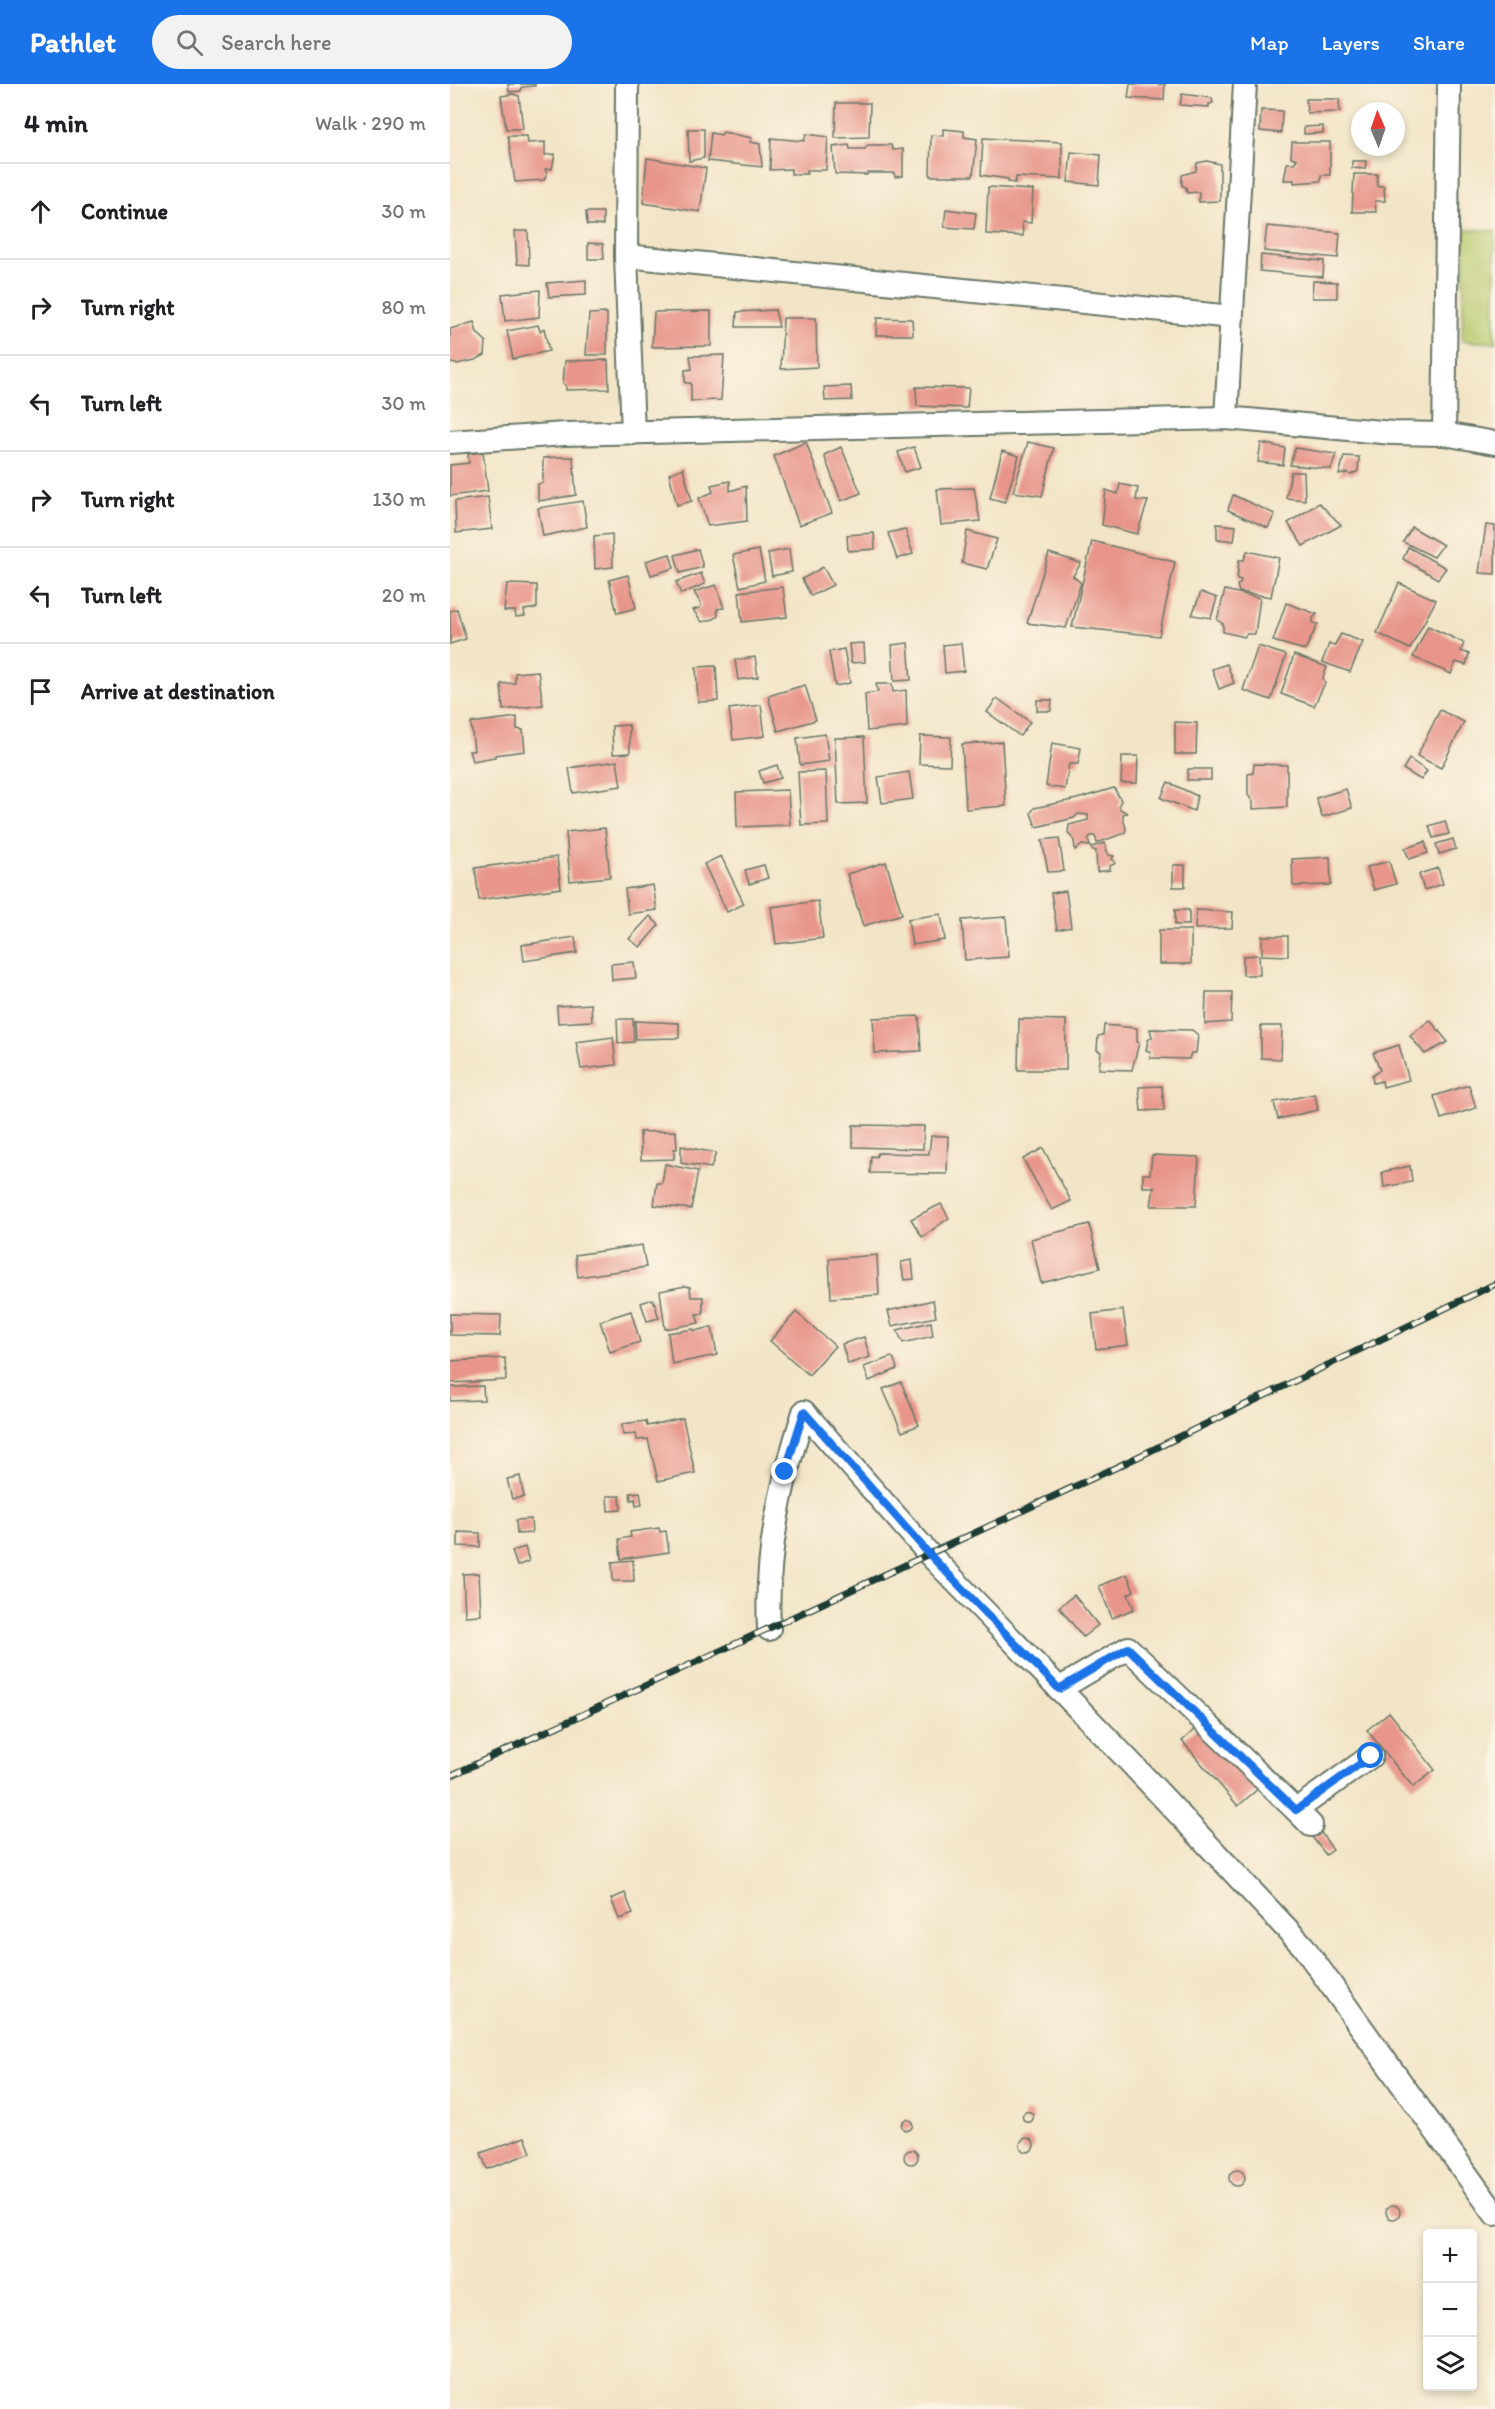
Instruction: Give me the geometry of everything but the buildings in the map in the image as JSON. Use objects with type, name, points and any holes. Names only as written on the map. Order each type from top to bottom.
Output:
[{"type":"street","points":[[627,84],[626,256],[633,433]]},
{"type":"street","points":[[1226,418],[1245,84]]},
{"type":"street","points":[[1444,434],[1449,84]]},
{"type":"street","points":[[626,256],[1232,317]]},
{"type":"street","points":[[450,442],[565,434],[1226,418],[1393,433],[1444,434],[1495,442]]},
{"type":"street","points":[[769,1629],[767,1591],[772,1533],[785,1472],[804,1412],[929,1554],[1303,1946],[1495,2214]]},
{"type":"street","points":[[1059,1689],[1128,1648],[1304,1818],[1371,1756]]},
{"type":"green space","points":[[1465,229],[1495,231],[1495,343],[1462,341]]},
{"type":"railway","points":[[450,1776],[1119,1466],[1495,1284]]},
{"type":"route","points":[[785,1472],[804,1412],[929,1554],[1059,1689],[1128,1648],[1296,1810],[1371,1756]]}]
